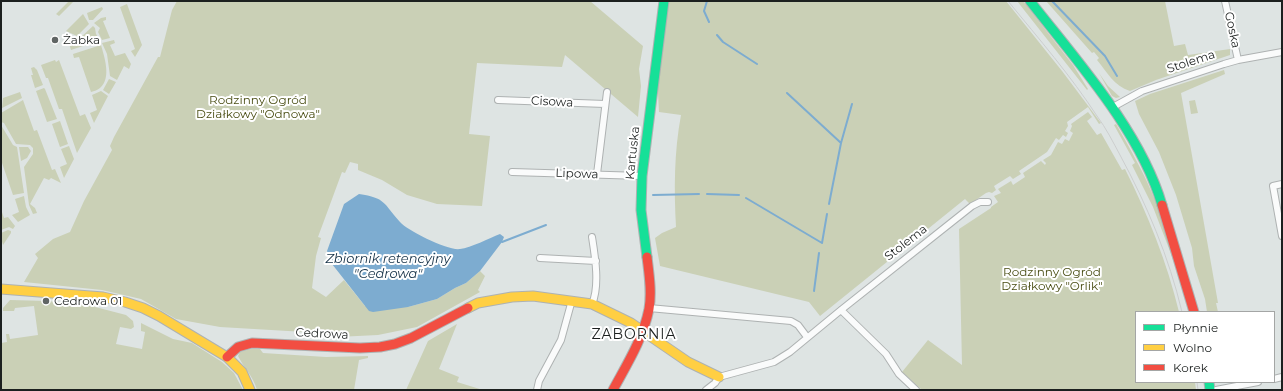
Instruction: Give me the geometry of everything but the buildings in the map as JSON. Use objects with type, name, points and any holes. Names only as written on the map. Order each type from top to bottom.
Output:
[{"type":"street","name":"Kartuska","points":[[613,390],[636,348],[643,331],[649,308],[650,279],[641,210],[642,176],[664,1]]},
{"type":"street","points":[[1030,1],[1113,107],[1142,158],[1160,197],[1194,311]]},
{"type":"street","name":"Goska","points":[[1225,1],[1238,60]]},
{"type":"street","name":"Stolema","points":[[1113,107],[1142,91],[1238,60],[1282,52]]},
{"type":"street","points":[[597,174],[607,92]]},
{"type":"street","name":"Cisowa","points":[[498,100],[605,104]]},
{"type":"street","name":"Lipowa","points":[[512,172],[642,176]]},
{"type":"street","points":[[1282,184],[1273,186],[1282,236]]},
{"type":"street","name":"Stolema","points":[[706,390],[715,383],[719,377],[774,362],[790,352],[972,206],[980,202],[988,202]]},
{"type":"street","points":[[592,237],[596,261],[595,298],[592,304]]},
{"type":"street","points":[[540,258],[596,261]]},
{"type":"street","points":[[1,289],[103,297],[143,308],[227,357],[242,372],[250,390]]},
{"type":"street","name":"Cedrowa","points":[[227,357],[238,347],[252,343],[360,348],[380,347],[396,344],[484,301],[526,296],[572,300],[592,304],[632,323],[643,331]]},
{"type":"street","points":[[537,390],[539,381],[561,340],[572,300]]},
{"type":"street","points":[[649,308],[791,321],[798,325],[807,337]]},
{"type":"street","points":[[841,310],[886,354],[899,374],[916,390]]},
{"type":"street","points":[[643,331],[688,362],[719,377]]},
{"type":"street","points":[[1216,390],[1253,383]]},
{"type":"green space","points":[[69,1],[76,1],[73,2],[59,16],[56,14]]},
{"type":"green space","name":"Rodzinny Ogród Działkowy \"Odnowa\"","points":[[177,1],[590,1],[643,46],[639,69],[641,86],[638,117],[565,55],[562,67],[477,63],[469,134],[490,136],[482,206],[437,204],[407,195],[382,180],[358,170],[358,164],[350,162],[345,173],[342,172],[318,237],[321,238],[316,256],[312,288],[326,297],[344,280],[365,306],[408,307],[437,299],[466,283],[480,271],[485,276],[478,290],[480,292],[417,327],[378,335],[337,337],[322,336],[322,333],[220,327],[176,319],[141,299],[102,290],[24,282],[38,258],[35,254],[53,239],[70,232],[84,201],[112,150],[110,146],[114,137],[158,57],[160,57],[172,10]]},
{"type":"green space","points":[[668,1],[1006,1],[1101,123],[1099,124],[1088,107],[1067,122],[1068,126],[1065,131],[1068,133],[1066,137],[1063,135],[1059,140],[1056,138],[1047,152],[1019,171],[1021,174],[1013,179],[1010,176],[994,186],[996,190],[992,193],[986,193],[970,204],[965,199],[820,316],[809,302],[660,266],[655,238],[676,227],[675,171],[681,115],[659,112],[658,93],[656,92]]},
{"type":"green space","points":[[1017,1],[1023,1],[1073,65],[1088,89],[1087,90]]},
{"type":"green space","points":[[1046,1],[1165,1],[1174,46],[1185,44],[1188,55],[1230,49],[1230,55],[1156,80],[1130,91],[1124,89],[1111,78],[1097,60],[1099,58],[1094,52],[1092,53]]},
{"type":"green space","points":[[127,4],[142,45],[135,57],[131,51],[135,49],[120,7]]},
{"type":"green space","points":[[102,7],[103,9],[93,20],[89,20],[87,13]]},
{"type":"green space","points":[[83,14],[89,24],[77,36],[66,31]]},
{"type":"green space","points":[[106,17],[106,20],[103,21],[110,38],[102,40],[98,32],[100,28],[94,23],[101,18]]},
{"type":"green space","points":[[93,26],[100,41],[86,45],[80,38]]},
{"type":"green space","points":[[66,34],[76,39],[83,46],[71,50]]},
{"type":"green space","points":[[114,40],[115,43],[110,45],[115,56],[125,53],[131,64],[129,69],[124,66],[117,80],[110,76],[107,54],[102,43]]},
{"type":"green space","points":[[101,45],[106,67],[106,79],[100,88],[91,92],[79,57],[74,58],[73,54]]},
{"type":"green space","points":[[55,60],[56,62],[59,60],[80,116],[85,114],[91,128],[77,153],[62,109],[59,109],[48,78],[46,78],[41,65]]},
{"type":"green space","points":[[34,67],[37,70],[43,85],[35,88],[31,75],[33,75],[31,68]]},
{"type":"green space","points":[[1224,70],[1225,74],[1181,93],[1218,303],[1216,303],[1218,311],[1207,311],[1205,299],[1194,266],[1192,248],[1176,195],[1159,152],[1139,114],[1135,101],[1150,94]]},
{"type":"green space","points":[[1099,73],[1108,86],[1120,97],[1116,98],[1112,96]]},
{"type":"green space","points":[[109,79],[116,82],[109,94],[103,90]]},
{"type":"green space","points":[[44,88],[57,119],[47,122],[36,91]]},
{"type":"green space","points":[[101,91],[108,96],[94,123],[90,113],[97,110],[92,95]]},
{"type":"green space","points":[[20,92],[22,98],[2,108],[3,98]]},
{"type":"green space","points":[[23,100],[34,131],[37,130],[52,170],[55,169],[61,183],[51,178],[49,180],[44,178],[30,204],[35,208],[37,213],[33,214],[29,205],[24,167],[33,154],[33,148],[30,145],[16,144],[4,123],[1,122],[1,113]]},
{"type":"green space","points":[[1195,100],[1198,113],[1191,114],[1189,101]]},
{"type":"green space","name":"Rodzinny Ogród Działkowy \"Orlik\"","points":[[1088,112],[1092,117],[1087,121],[1097,135],[1101,133],[1122,170],[1125,169],[1163,257],[1179,311],[1135,311],[1135,383],[1195,383],[1196,390],[922,390],[902,372],[928,340],[962,365],[959,229],[998,202],[994,196],[1001,193],[998,189],[1011,181],[1013,185],[1025,177],[1023,173],[1041,161],[1045,165],[1046,163],[1043,160],[1051,155],[1058,142],[1062,144],[1065,139],[1069,141],[1073,133],[1070,131],[1072,126],[1071,124]]},
{"type":"green space","points":[[60,121],[68,144],[60,147],[52,124]]},
{"type":"green space","points":[[1116,124],[1140,167],[1152,193],[1177,266],[1176,267],[1153,207],[1132,165],[1135,163],[1114,125]]},
{"type":"green space","points":[[1,125],[13,145],[17,147],[24,193],[13,195],[1,160]]},
{"type":"green space","points":[[69,146],[74,159],[64,178],[60,167],[67,164],[61,149]]},
{"type":"green space","points":[[19,147],[28,147],[31,151],[27,158],[21,161]]},
{"type":"green space","points":[[24,196],[26,207],[30,215],[18,222],[12,215],[19,212],[15,199]]},
{"type":"green space","points":[[1,209],[4,218],[8,217],[15,226],[13,229],[9,227],[1,230]]},
{"type":"green space","points":[[8,230],[11,231],[11,233],[3,245],[1,233]]},
{"type":"green space","points":[[10,300],[48,301],[75,304],[76,302],[126,315],[133,321],[134,327],[131,329],[120,327],[116,344],[142,349],[145,332],[141,331],[141,323],[173,339],[192,343],[222,362],[234,373],[243,390],[1,390],[1,343],[7,342],[6,334],[9,334],[10,339],[38,335],[34,306],[15,308],[14,311],[3,311],[3,308]]},
{"type":"green space","points":[[457,324],[439,369],[459,377],[457,382],[483,390],[406,390],[428,341]]},
{"type":"green space","points":[[251,349],[260,349],[263,353],[326,357],[368,356],[368,358],[359,360],[354,390],[257,390],[253,380],[238,356],[240,352]]},
{"type":"water","name":"Zbiornik retencyjny \"Cedrowa\"","points":[[359,194],[374,197],[383,202],[404,226],[428,240],[447,247],[460,249],[475,245],[500,234],[504,237],[502,242],[480,271],[466,283],[437,299],[408,307],[373,312],[369,311],[332,264],[327,251],[344,204]]},
{"type":"waterway","points":[[707,1],[704,11],[709,22]]},
{"type":"waterway","points":[[1052,1],[1105,56],[1117,76]]},
{"type":"waterway","points":[[717,35],[723,42],[757,64]]},
{"type":"waterway","points":[[787,93],[841,143]]},
{"type":"waterway","points":[[829,204],[841,143],[852,104]]},
{"type":"waterway","points":[[653,195],[699,194]]},
{"type":"waterway","points":[[707,194],[739,195]]},
{"type":"waterway","points":[[746,198],[822,243],[827,214]]},
{"type":"waterway","points":[[502,242],[546,225]]},
{"type":"waterway","points":[[814,291],[819,253]]},
{"type":"tram line","points":[[1008,1],[1066,72],[1109,135],[1148,212],[1171,271],[1182,311]]},
{"type":"tram line","points":[[1197,383],[1198,390]]},
{"type":"traffic: fast","points":[[647,257],[641,210],[642,176],[664,1]]},
{"type":"traffic: fast","points":[[1030,1],[1106,98],[1123,124],[1139,151],[1152,178],[1162,205]]},
{"type":"traffic: fast","points":[[1209,383],[1210,390]]},
{"type":"traffic: slow","points":[[1,289],[103,297],[143,308],[227,357],[242,372],[250,390]]},
{"type":"traffic: slow","points":[[468,308],[478,303],[512,297],[533,296],[592,304],[631,323],[688,362],[719,377]]},
{"type":"traffic: jam","points":[[1162,205],[1194,311]]},
{"type":"traffic: jam","points":[[613,390],[643,331],[649,309],[650,283],[647,257]]},
{"type":"traffic: jam","points":[[227,357],[238,347],[252,343],[360,348],[380,347],[395,344],[411,338],[468,308]]},
{"type":"place","name":"Żabka","points":[[55,40]]},
{"type":"place","name":"Cedrowa 01","points":[[46,301]]},
{"type":"district","name":"ZABORNIA","points":[[634,335]]}]
